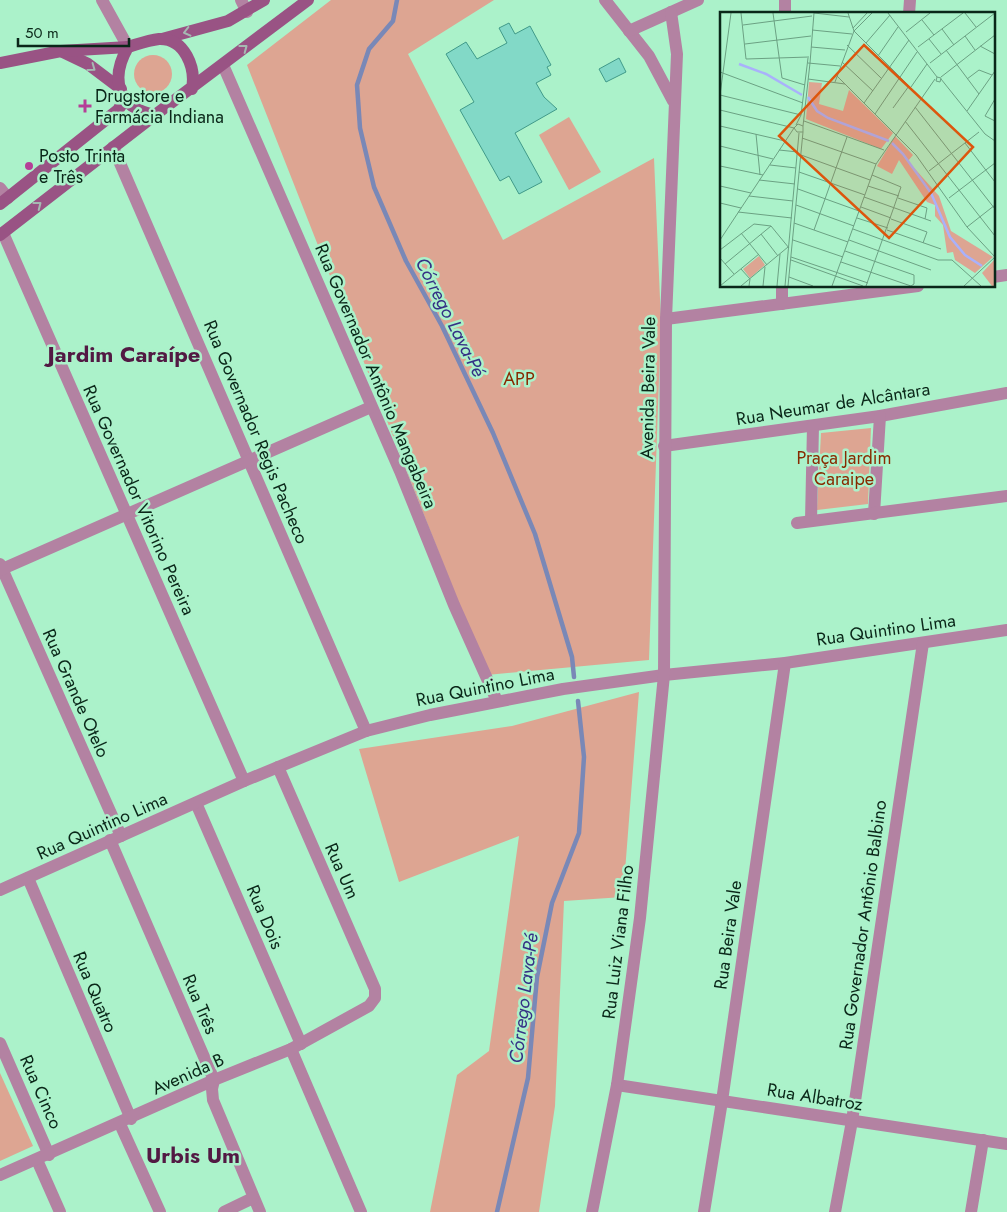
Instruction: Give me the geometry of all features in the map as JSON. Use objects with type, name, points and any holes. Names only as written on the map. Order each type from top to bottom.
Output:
[{"type":"street","points":[[102,0],[128,47]]},
{"type":"street","points":[[241,0],[247,12]]},
{"type":"street","points":[[0,63],[61,51],[128,47],[228,21],[247,12],[264,0]]},
{"type":"street","points":[[2,234],[155,115],[308,0]]},
{"type":"street","name":"Avenida Beira Vale","points":[[606,0],[656,66],[674,103]]},
{"type":"street","points":[[629,31],[698,0]]},
{"type":"street","name":"Avenida Beira Vale","points":[[664,675],[666,319],[677,54],[671,12]]},
{"type":"street","points":[[161,39],[181,48],[189,58],[193,73],[192,88]]},
{"type":"street","points":[[3,196],[118,110],[123,94],[118,83],[118,70],[128,47]]},
{"type":"street","points":[[61,51],[88,64],[123,94],[136,109],[155,115]]},
{"type":"street","name":"Rua Governador Antônio Mangabeira","points":[[223,65],[400,471],[454,605],[497,701]]},
{"type":"street","name":"Rua Governador Regis Pacheco","points":[[113,148],[366,731]]},
{"type":"street","name":"Rua Governador Vitorino Pereira","points":[[2,234],[244,781]]},
{"type":"street","points":[[994,277],[1007,275]]},
{"type":"street","points":[[782,288],[782,304]]},
{"type":"street","points":[[666,319],[898,288]]},
{"type":"street","name":"Rua Neumar de Alcântara","points":[[664,446],[880,416],[1007,393]]},
{"type":"street","points":[[1,568],[127,515],[371,406]]},
{"type":"street","points":[[874,514],[880,416]]},
{"type":"street","points":[[811,521],[813,426]]},
{"type":"street","points":[[797,523],[1007,496]]},
{"type":"street","name":"Rua Grande Otelo","points":[[1,568],[115,838]]},
{"type":"street","name":"Rua Quintino Lima","points":[[0,890],[244,781],[366,731],[497,701],[664,675],[785,663],[1007,630]]},
{"type":"street","name":"Rua Governador Antônio Balbino","points":[[835,1212],[852,1121],[923,643]]},
{"type":"street","name":"Rua Beira Vale","points":[[704,1212],[722,1101],[785,663]]},
{"type":"street","name":"Rua Luiz Viana Filho","points":[[592,1212],[617,1085],[640,918],[664,675]]},
{"type":"street","name":"Rua Um","points":[[278,767],[375,989]]},
{"type":"street","name":"Rua Dois","points":[[196,803],[361,1212]]},
{"type":"street","name":"Rua Três","points":[[115,838],[214,1080],[212,1089],[213,1100],[260,1212]]},
{"type":"street","name":"Rua Quatro","points":[[28,878],[126,1121],[160,1212]]},
{"type":"street","name":"Avenida B","points":[[0,1175],[126,1121],[214,1080],[296,1047],[370,1006],[374,998],[375,989]]},
{"type":"street","name":"Rua Cinco","points":[[0,1043],[49,1154]]},
{"type":"street","name":"Rua Albatroz","points":[[617,1085],[1007,1144]]},
{"type":"street","points":[[971,1212],[983,1140]]},
{"type":"street","points":[[37,1160],[60,1212]]},
{"type":"street","points":[[224,1212],[253,1198]]},
{"type":"green space","name":"APP","points":[[331,0],[494,0],[408,54],[503,240],[654,158],[661,322],[649,660],[487,675],[247,65]]},
{"type":"green space","points":[[153,55],[160,56],[166,61],[171,67],[171,81],[166,87],[160,92],[153,93],[146,92],[140,87],[135,81],[134,74],[135,67],[140,61],[146,56]]},
{"type":"green space","points":[[569,117],[601,172],[569,190],[539,135]]},
{"type":"green space","name":"Praça Jardim Caraipe","points":[[871,428],[868,504],[817,510],[821,433]]},
{"type":"green space","points":[[639,692],[623,897],[564,901],[555,1106],[539,1212],[430,1212],[457,1075],[489,1051],[519,836],[399,882],[359,749],[512,726]]},
{"type":"green space","points":[[0,1073],[33,1146],[0,1161]]},
{"type":"building","points":[[509,23],[515,34],[530,26],[551,65],[547,67],[551,75],[536,83],[544,97],[557,109],[515,133],[542,182],[519,194],[509,176],[500,181],[460,110],[474,102],[446,54],[466,42],[477,59],[507,43],[499,28]]},
{"type":"building","points":[[619,58],[626,72],[606,82],[599,69]]},
{"type":"waterway","name":"Córrego Lava-Pé","points":[[397,0],[393,21],[369,49],[357,85],[360,128],[374,187],[406,261],[442,326],[493,433],[535,534],[572,657],[574,677]]},
{"type":"waterway","name":"Córrego Lava-Pé","points":[[497,1212],[528,1078],[537,977],[552,903],[579,833],[584,757],[578,701]]},
{"type":"place","name":"Drugstore e Farmácia Indiana","points":[[85,106]]},
{"type":"place","name":"Posto Trinta e Três","points":[[29,166]]},
{"type":"district","name":"Jardim Caraípe","points":[[124,354]]},
{"type":"district","name":"Urbis Um","points":[[193,1155]]}]
